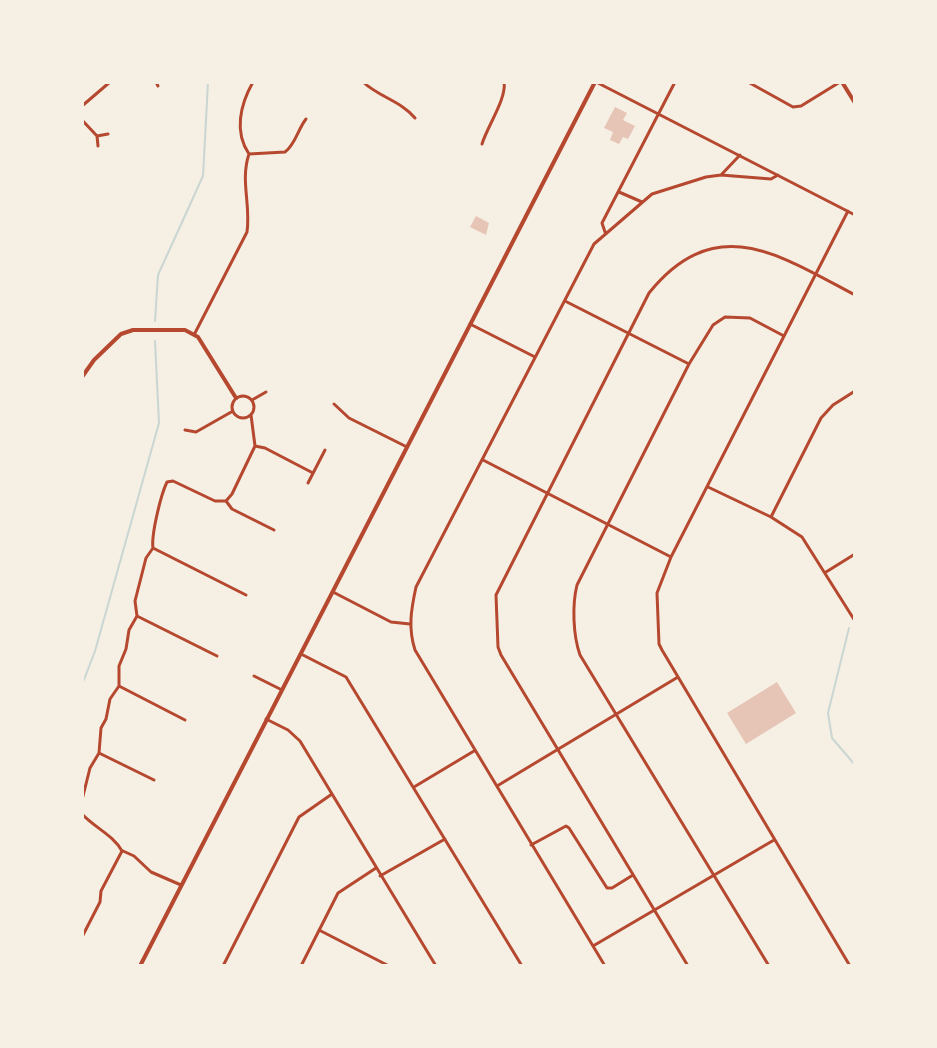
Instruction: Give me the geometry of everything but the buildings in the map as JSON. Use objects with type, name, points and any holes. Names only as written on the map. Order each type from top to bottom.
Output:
[{"type":"street","points":[[82,106],[110,82]]},
{"type":"street","points":[[195,333],[247,232],[249,222],[243,170],[249,154],[240,136],[244,99],[253,82]]},
{"type":"street","points":[[363,82],[407,108],[415,118]]},
{"type":"street","points":[[482,144],[495,109],[504,95],[504,82]]},
{"type":"street","points":[[140,966],[595,82],[855,215]]},
{"type":"street","points":[[606,232],[602,223],[675,82]]},
{"type":"street","points":[[748,82],[793,107],[801,106],[841,82],[855,103]]},
{"type":"street","points":[[249,154],[285,152],[306,119]]},
{"type":"street","points":[[82,120],[97,136],[98,146]]},
{"type":"street","points":[[97,136],[108,134]]},
{"type":"street","points":[[721,175],[740,155]]},
{"type":"street","points":[[605,966],[415,650],[410,624],[416,587],[594,244],[652,194],[706,177],[721,175],[771,179],[778,175]]},
{"type":"street","points":[[619,192],[642,202]]},
{"type":"street","points":[[848,211],[671,557],[657,593],[659,644],[850,966]]},
{"type":"street","points":[[688,966],[498,647],[496,595],[627,334],[656,283],[689,257],[722,246],[756,248],[855,295]]},
{"type":"street","points":[[565,301],[689,364]]},
{"type":"street","points":[[769,966],[580,655],[575,595],[577,585],[689,364],[713,325],[725,317],[750,318],[784,336]]},
{"type":"street","points":[[470,324],[536,357]]},
{"type":"street","points":[[82,377],[94,360],[121,334],[145,330],[185,330],[195,333],[236,398]]},
{"type":"street","points":[[771,517],[821,418],[833,405],[855,391]]},
{"type":"street","points":[[252,400],[266,392]]},
{"type":"street","points":[[82,800],[90,768],[99,753],[101,728],[110,699],[119,686],[119,666],[129,630],[137,616],[135,601],[146,558],[153,548],[151,538],[167,482],[181,483],[215,501],[226,501],[255,446],[252,400],[245,396],[236,398],[232,404],[233,411],[240,418],[251,415]]},
{"type":"street","points":[[334,404],[349,418],[407,447]]},
{"type":"street","points":[[185,430],[196,432],[233,411]]},
{"type":"street","points":[[255,446],[265,448],[313,473]]},
{"type":"street","points":[[308,483],[325,450]]},
{"type":"street","points":[[483,460],[671,557]]},
{"type":"street","points":[[708,487],[771,517],[802,537],[855,621]]},
{"type":"street","points":[[226,501],[232,509],[274,530]]},
{"type":"street","points":[[153,548],[246,595]]},
{"type":"street","points":[[826,572],[855,554]]},
{"type":"street","points":[[332,591],[391,622],[410,624]]},
{"type":"street","points":[[137,616],[217,656]]},
{"type":"street","points":[[301,654],[346,677],[522,966]]},
{"type":"street","points":[[254,676],[282,690]]},
{"type":"street","points":[[497,786],[678,677]]},
{"type":"street","points":[[119,686],[185,720]]},
{"type":"street","points":[[266,719],[294,734],[436,966]]},
{"type":"street","points":[[414,787],[474,751]]},
{"type":"street","points":[[99,753],[154,780]]},
{"type":"street","points":[[223,966],[299,817],[332,793]]},
{"type":"street","points":[[82,814],[98,830],[117,841],[122,851],[134,856],[151,872],[181,885]]},
{"type":"street","points":[[531,845],[566,826],[607,888],[633,875]]},
{"type":"street","points":[[380,876],[445,839]]},
{"type":"street","points":[[593,946],[774,840]]},
{"type":"street","points":[[82,937],[122,851]]},
{"type":"street","points":[[301,966],[338,893],[376,868]]},
{"type":"street","points":[[319,930],[389,966]]},
{"type":"waterway","points":[[155,321],[158,275],[203,176],[208,82]]},
{"type":"waterway","points":[[82,685],[95,651],[159,423],[155,341]]},
{"type":"waterway","points":[[849,628],[828,713],[832,738],[855,765]]}]
